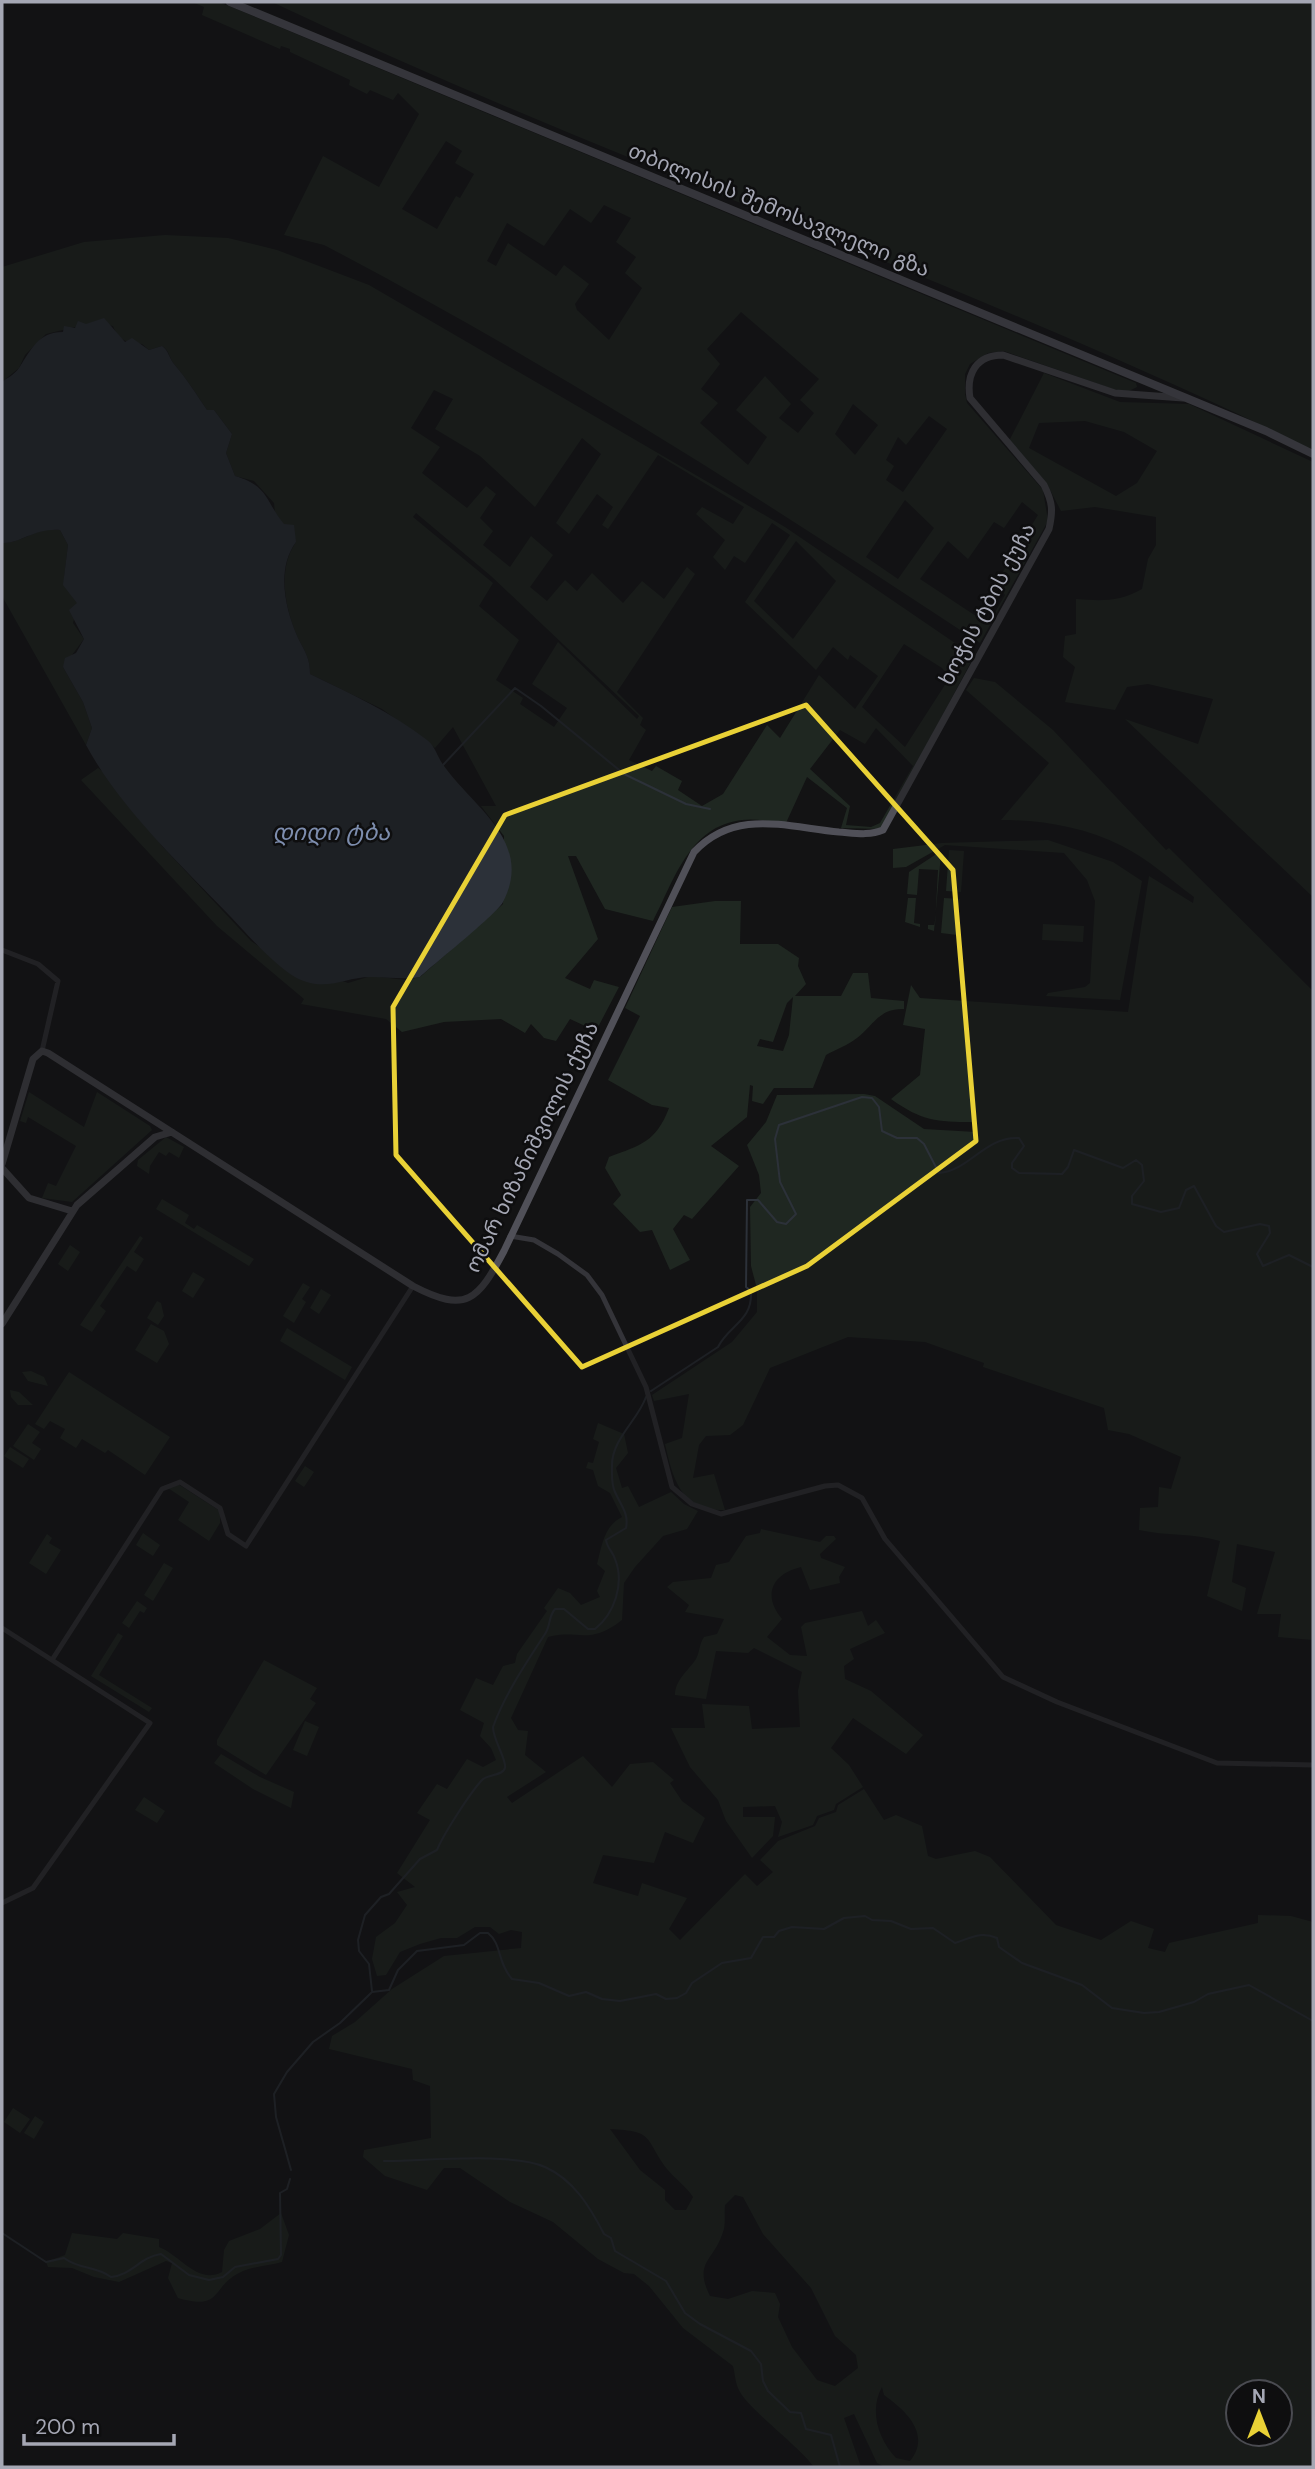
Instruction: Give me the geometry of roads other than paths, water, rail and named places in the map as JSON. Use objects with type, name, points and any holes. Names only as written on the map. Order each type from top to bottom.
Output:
[{"type":"highway","name":"თბილისის შემოსავლელი გზა","points":[[230,2],[1187,398],[1313,454]]},
{"type":"main road","name":"ხოჭის ტბის ქუჩა","points":[[883,830],[1010,603],[1054,517],[1052,500],[1044,485],[970,398],[967,384],[971,372],[988,356],[1003,355],[1115,393],[1187,398]]},
{"type":"main road","points":[[1132,395],[1145,388],[1146,382]]},
{"type":"main road","name":"ომარ ხიზანიშვილის ქუჩა","points":[[42,1051],[413,1286],[438,1299],[471,1297],[480,1292],[489,1280],[673,896],[700,846],[714,834],[737,824],[853,833],[883,830]]},
{"type":"main road","points":[[42,1051],[33,1059],[2,1166],[29,1198],[72,1212]]},
{"type":"main road","points":[[153,1119],[158,1129],[155,1137]]},
{"type":"main road","points":[[2,1324],[72,1212],[155,1137],[173,1132]]},
{"type":"street","points":[[2,950],[38,964],[58,981],[42,1051]]},
{"type":"street","points":[[510,1236],[534,1240],[558,1254],[587,1275],[602,1296],[646,1387],[672,1487],[682,1499],[721,1514],[838,1485],[862,1498],[885,1539],[1003,1677],[1057,1702],[1217,1763],[1313,1765]]},
{"type":"street","points":[[52,1660],[162,1489],[169,1484],[180,1482],[220,1508],[228,1534],[246,1546],[413,1286]]},
{"type":"street","points":[[2,1628],[150,1723],[33,1888],[2,1903]]},
{"type":"water","name":"დიდი ტბა","points":[[104,318],[125,342],[132,338],[149,350],[162,346],[168,352],[172,362],[207,410],[214,410],[232,434],[226,453],[235,476],[254,484],[265,495],[284,524],[294,525],[296,542],[286,564],[284,577],[286,602],[308,659],[310,674],[385,712],[427,740],[444,766],[496,827],[506,844],[511,861],[511,881],[503,902],[420,977],[363,977],[317,984],[306,982],[287,972],[261,949],[133,813],[86,745],[92,728],[83,702],[63,667],[65,658],[76,653],[84,639],[69,610],[77,603],[63,585],[68,545],[60,530],[42,531],[2,543],[2,382],[17,370],[32,349],[47,335],[63,332],[64,326],[75,328],[78,321],[86,324]]},
{"type":"waterway","points":[[443,765],[515,688],[624,774],[686,804],[710,809]]},
{"type":"waterway","points":[[651,1391],[718,1347],[748,1309],[751,1291],[746,1287],[747,1200],[758,1200],[777,1222],[786,1224],[796,1214],[780,1182],[775,1139],[779,1125],[862,1097],[872,1098],[879,1107],[882,1131],[897,1138],[917,1138],[924,1144],[939,1173],[950,1171],[996,1142],[1019,1138],[1024,1146],[1012,1163],[1012,1168],[1019,1173],[1062,1174],[1068,1167],[1074,1150],[1123,1168],[1136,1160],[1142,1165],[1144,1181],[1132,1196],[1132,1204],[1161,1212],[1179,1208],[1186,1190],[1194,1186],[1216,1226],[1224,1232],[1260,1224],[1269,1226],[1270,1233],[1257,1254],[1263,1266],[1289,1255],[1313,1267]]},
{"type":"waterway","points":[[372,1991],[369,1964],[359,1951],[358,1940],[365,1915],[381,1897],[389,1894],[420,1859],[437,1850],[457,1814],[482,1780],[504,1771],[505,1764],[493,1727],[523,1667],[547,1631],[553,1612],[555,1609],[564,1609],[588,1629],[595,1629],[612,1607],[619,1578],[615,1559],[606,1540],[626,1528],[627,1523],[613,1486],[613,1456],[646,1397]]},
{"type":"waterway","points":[[372,1992],[389,1990],[398,1970],[417,1951],[464,1945],[480,1933],[488,1933],[496,1942],[507,1973],[512,1979],[539,1983],[569,1996],[586,1992],[602,1999],[620,2001],[656,1994],[666,1999],[677,1998],[686,1993],[692,1983],[722,1963],[751,1958],[763,1937],[774,1937],[779,1931],[792,1927],[824,1929],[844,1918],[865,1916],[872,1920],[891,1921],[911,1929],[933,1928],[955,1943],[980,1935],[997,1938],[999,1947],[1022,1963],[1082,1985],[1112,2008],[1144,2013],[1159,2012],[1194,2002],[1208,1994],[1249,1985],[1313,2021]]},
{"type":"waterway","points":[[291,2170],[276,2117],[274,2094],[287,2072],[313,2042],[340,2023],[371,1993]]},
{"type":"waterway","points":[[384,2161],[467,2158],[512,2160],[545,2167],[564,2179],[580,2195],[604,2234],[611,2238],[615,2251],[666,2281],[685,2313],[751,2351],[761,2364],[763,2381],[768,2391],[790,2412],[801,2413],[806,2429],[831,2435],[840,2467]]},
{"type":"waterway","points":[[2,2233],[46,2262],[64,2258],[111,2277],[125,2273],[147,2259],[161,2254],[189,2275],[209,2280],[223,2277],[235,2267],[278,2259],[281,2255],[280,2193],[287,2189],[290,2179]]}]
